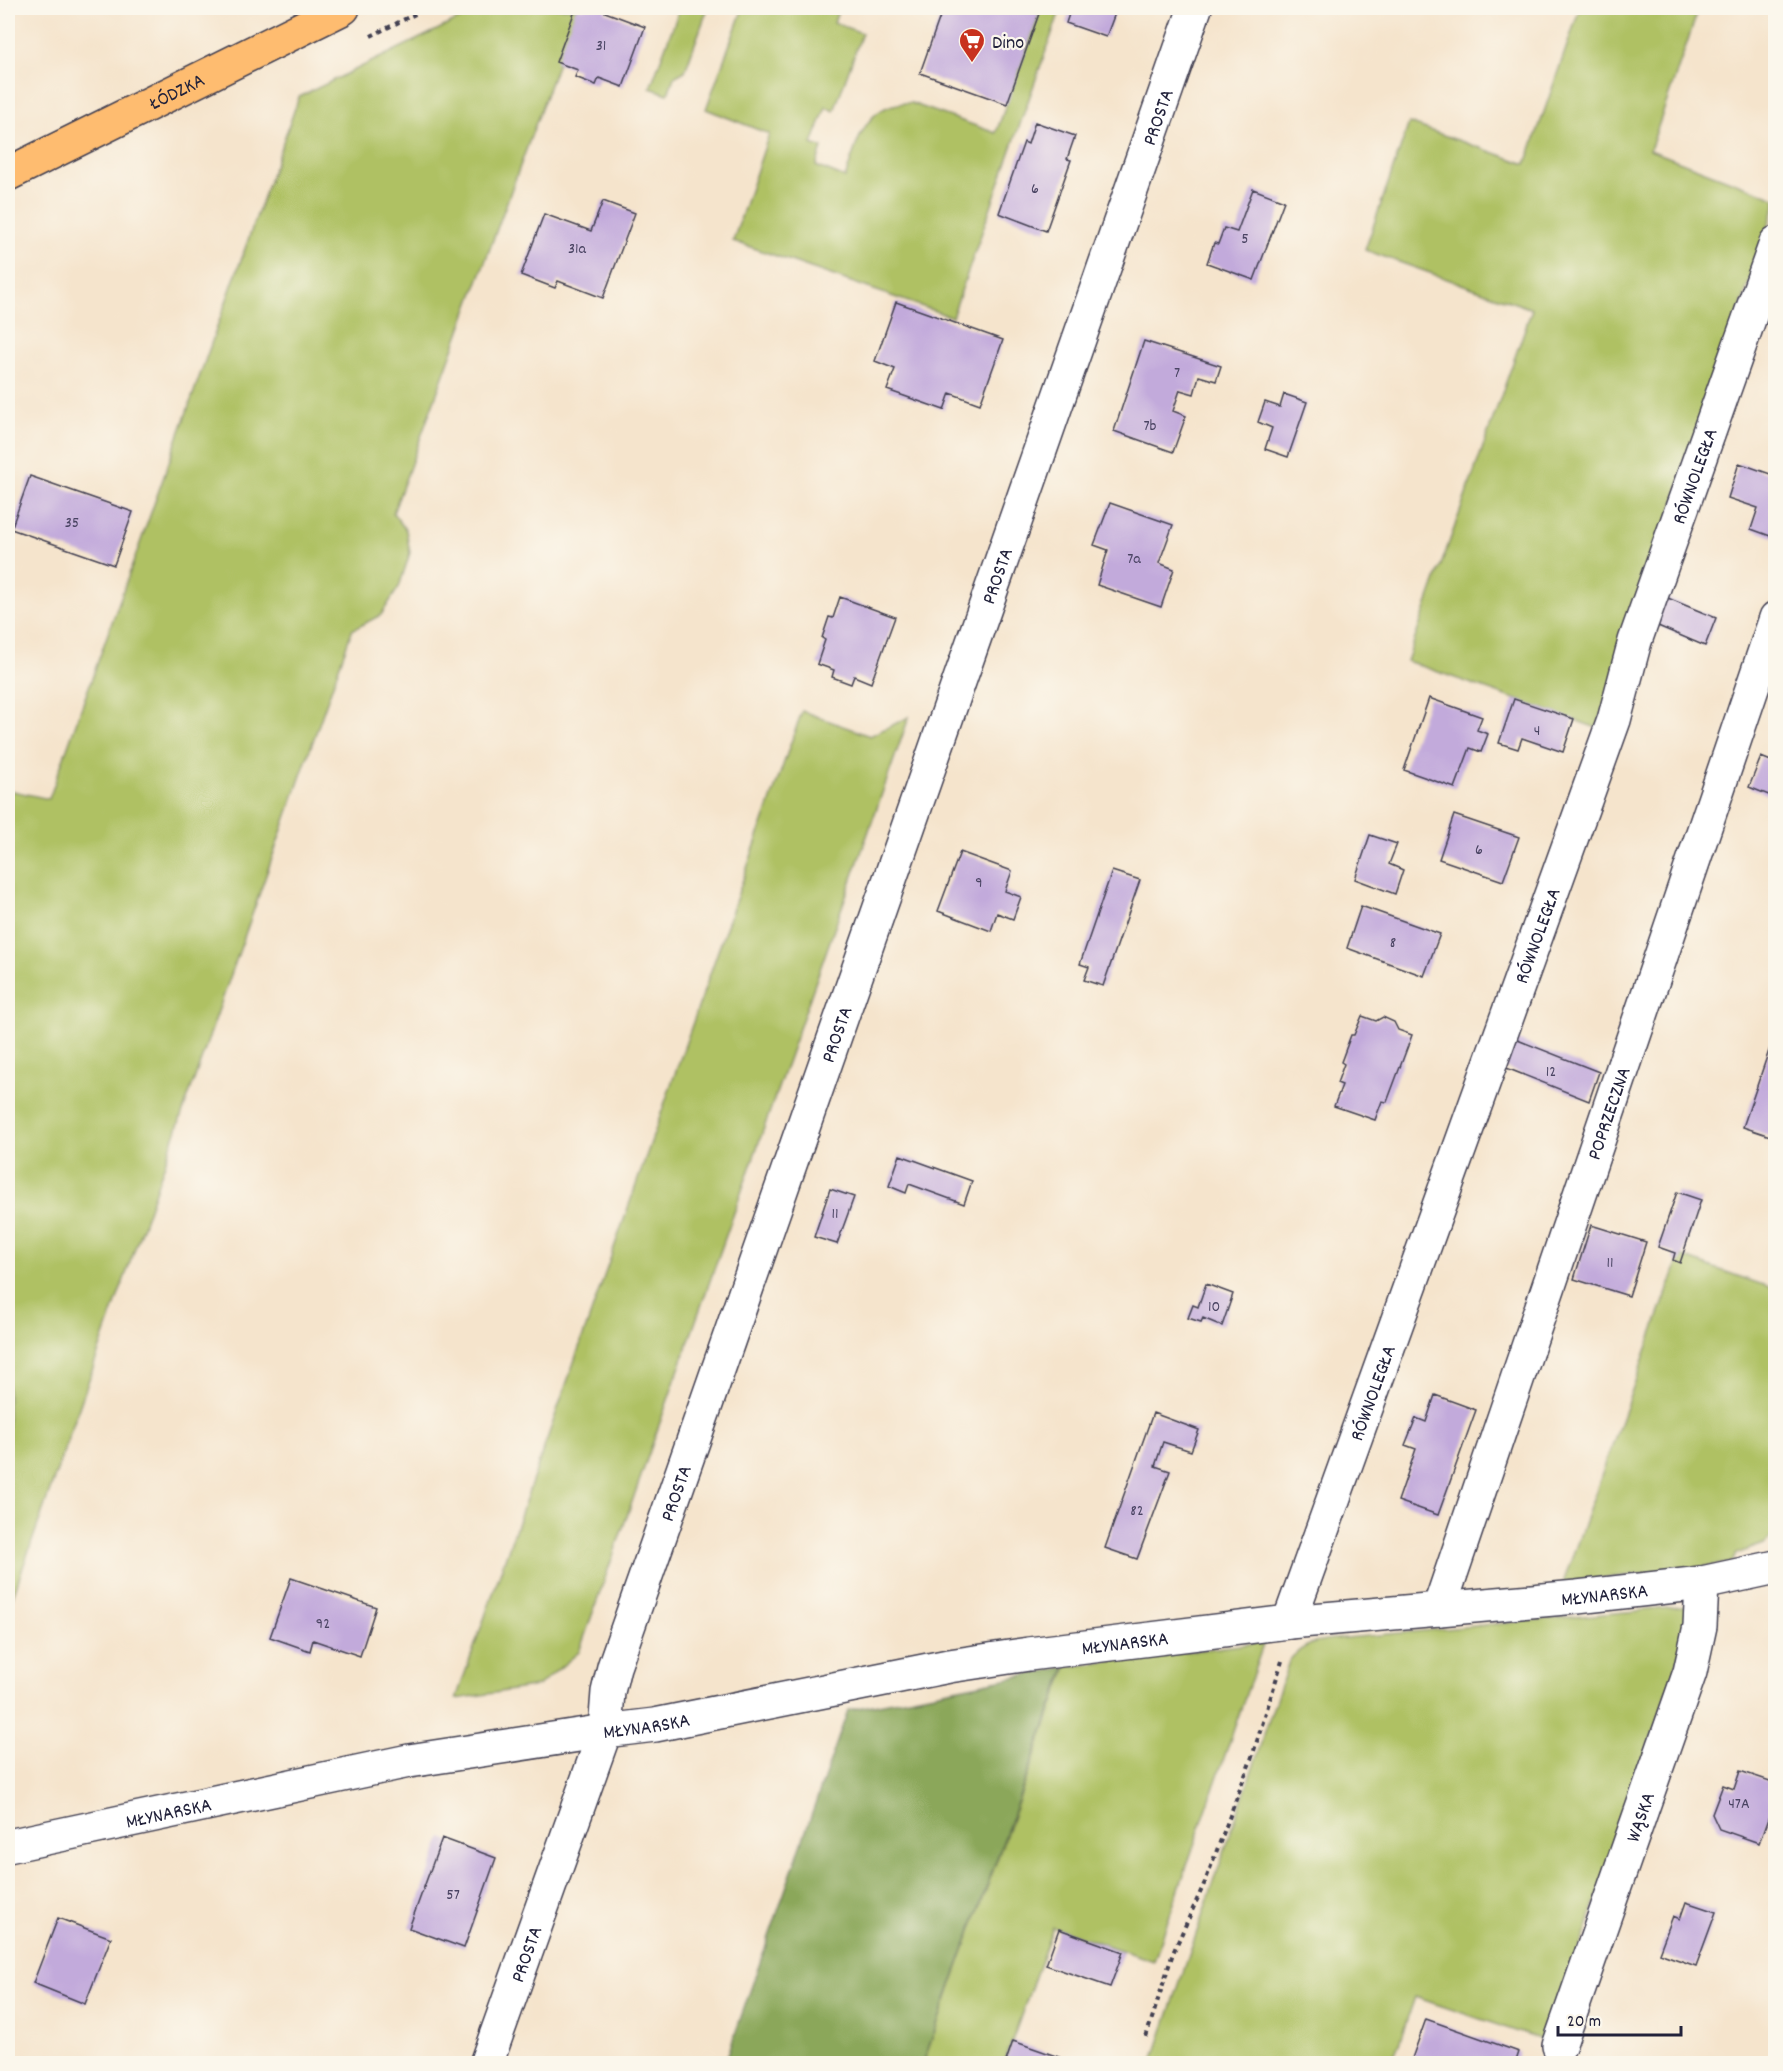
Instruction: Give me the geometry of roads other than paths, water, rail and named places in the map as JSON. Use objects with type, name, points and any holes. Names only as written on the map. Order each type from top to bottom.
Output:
[{"type":"main road","name":"ŁÓDZKA","points":[[8,174],[344,8]]},
{"type":"street","name":"PROSTA","points":[[486,2064],[605,1731],[608,1692],[618,1655],[1195,8]]},
{"type":"street","name":"RÓWNOLEGŁA","points":[[1288,1622],[1614,720],[1635,641],[1776,243]]},
{"type":"street","name":"POPRZECZNA","points":[[1439,1609],[1776,618]]},
{"type":"street","name":"MŁYNARSKA","points":[[8,1846],[409,1761],[655,1725],[950,1666],[1029,1653],[1288,1622],[1577,1597],[1702,1583],[1776,1567]]},
{"type":"street","name":"WĄSKA","points":[[1559,2046],[1690,1672],[1700,1626],[1702,1583]]},
{"type":"place","name":"Dino","points":[[972,64]]}]
